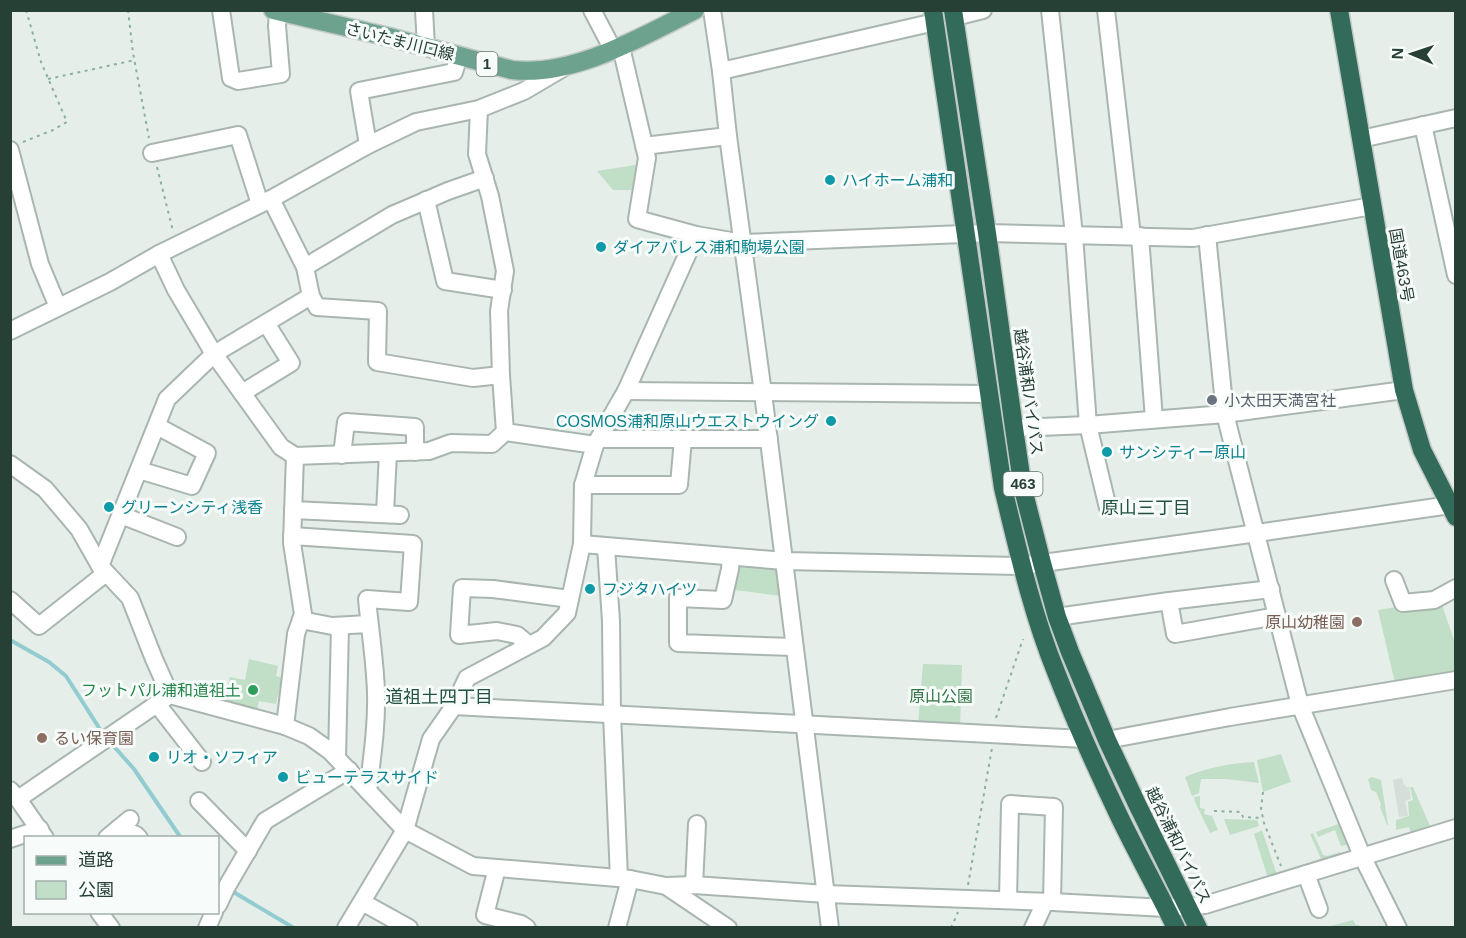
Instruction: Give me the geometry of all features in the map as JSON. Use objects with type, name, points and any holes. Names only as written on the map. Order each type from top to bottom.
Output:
[{"type":"highway","name":"国道463号","points":[[1339,10],[1404,390],[1422,450],[1454,508]]},
{"type":"highway","name":"越谷浦和バイパス","points":[[954,14],[1023,489],[1042,563],[1057,617],[1107,740],[1198,927]]},
{"type":"highway","name":"463","points":[[934,16],[1003,488],[1022,566],[1055,672],[1120,818],[1176,927]]},
{"type":"main road","name":"さいたま川口線","points":[[276,11],[389,37],[512,70],[541,71],[564,67],[617,48],[695,10]]},
{"type":"street","points":[[221,10],[231,78],[238,81],[281,74],[276,11]]},
{"type":"street","points":[[424,10],[426,47]]},
{"type":"street","points":[[592,10],[617,48],[644,146],[646,158],[637,219],[696,235],[743,243],[987,233],[1193,238],[1372,206]]},
{"type":"street","points":[[712,10],[830,927]]},
{"type":"street","points":[[954,14],[983,10]]},
{"type":"street","points":[[1050,10],[1074,235],[1088,425],[1108,508]]},
{"type":"street","points":[[1106,10],[1136,236],[1154,419]]},
{"type":"street","points":[[721,71],[934,16]]},
{"type":"street","points":[[368,145],[359,91],[454,72],[459,56]]},
{"type":"street","points":[[10,331],[266,202],[368,145],[416,122],[479,109],[524,91],[564,67]]},
{"type":"street","points":[[479,109],[477,154],[490,196],[505,271],[499,311],[505,432]]},
{"type":"street","points":[[1360,139],[1455,118]]},
{"type":"street","points":[[1423,125],[1451,230],[1455,275]]},
{"type":"street","points":[[152,153],[238,135],[266,202],[305,267],[311,296],[317,307],[378,311],[377,362],[473,378],[501,375]]},
{"type":"street","points":[[644,146],[729,136]]},
{"type":"street","points":[[15,146],[40,264],[58,307]]},
{"type":"street","points":[[305,267],[392,215],[485,178]]},
{"type":"street","points":[[426,200],[445,281],[502,290]]},
{"type":"street","points":[[346,927],[405,830],[431,739],[454,706],[467,678],[543,638],[567,613],[582,544],[583,485],[597,442],[626,391],[696,235]]},
{"type":"street","points":[[1207,235],[1225,414],[1300,705],[1362,856],[1398,927]]},
{"type":"street","points":[[159,254],[176,290],[214,354],[281,447],[295,456],[429,451],[451,442],[492,444],[505,432],[597,442],[769,439]]},
{"type":"street","points":[[10,600],[39,626],[103,569],[121,515],[167,399],[214,354],[311,296]]},
{"type":"street","points":[[242,393],[291,363],[266,323]]},
{"type":"street","points":[[1014,429],[1225,414],[1404,390]]},
{"type":"street","points":[[626,391],[989,394]]},
{"type":"street","points":[[342,454],[346,422],[415,427],[415,452]]},
{"type":"street","points":[[139,470],[192,486],[207,453],[156,426]]},
{"type":"street","points":[[583,485],[679,485],[683,439]]},
{"type":"street","points":[[293,510],[393,514],[388,453]]},
{"type":"street","points":[[285,726],[296,634],[303,614],[292,543],[295,456]]},
{"type":"street","points":[[10,464],[45,489],[79,529],[103,569],[130,598],[154,659],[164,700],[202,762]]},
{"type":"street","points":[[582,544],[784,561],[1022,566],[1454,508]]},
{"type":"street","points":[[121,515],[177,537]]},
{"type":"street","points":[[292,536],[413,544],[409,602],[367,599],[376,695],[368,791]]},
{"type":"street","points":[[606,547],[611,621],[612,714],[625,879],[617,927]]},
{"type":"street","points":[[731,557],[723,600],[678,598],[678,643],[794,647]]},
{"type":"street","points":[[1394,580],[1403,603],[1434,600],[1455,588]]},
{"type":"street","points":[[529,645],[517,635],[496,631],[459,635],[462,588],[570,599]]},
{"type":"street","points":[[1057,617],[1271,589]]},
{"type":"street","points":[[1169,601],[1175,634],[1277,616]]},
{"type":"street","points":[[301,620],[332,626],[369,624]]},
{"type":"street","points":[[340,626],[343,764]]},
{"type":"street","points":[[1107,740],[1455,680]]},
{"type":"street","points":[[10,838],[42,833],[14,795],[164,700],[285,726],[309,736],[330,751],[405,830],[472,866],[625,879],[666,886],[694,885],[826,894],[1166,908],[1205,905],[1455,828]]},
{"type":"street","points":[[454,706],[1084,739]]},
{"type":"street","points":[[219,903],[265,821],[343,764]]},
{"type":"street","points":[[199,801],[248,851]]},
{"type":"street","points":[[1008,900],[1010,804],[1054,807],[1048,902],[1033,927]]},
{"type":"street","points":[[694,885],[698,824]]},
{"type":"street","points":[[119,828],[138,836]]},
{"type":"street","points":[[497,868],[482,921],[521,924],[527,927]]},
{"type":"street","points":[[1306,874],[1318,909]]},
{"type":"street","points":[[666,886],[728,927]]},
{"type":"street","points":[[362,902],[409,927]]},
{"type":"street","points":[[101,914],[111,927]]},
{"type":"path","points":[[15,146],[67,122],[40,62],[26,10]]},
{"type":"path","points":[[128,10],[152,153],[177,246]]},
{"type":"path","points":[[48,79],[135,60]]},
{"type":"path","points":[[965,900],[993,734],[1023,639]]},
{"type":"path","points":[[1263,792],[1261,809],[1263,818],[1286,880]]},
{"type":"path","points":[[1214,811],[1241,812],[1243,817],[1263,818]]},
{"type":"shaded area","points":[[1402,778],[1404,785],[1409,787],[1411,799],[1405,801],[1408,816],[1399,817],[1393,780]]},
{"type":"green space","points":[[642,164],[638,190],[613,190],[597,171]]},
{"type":"green space","points":[[733,561],[777,565],[781,596],[727,589]]},
{"type":"green space","points":[[1441,602],[1455,643],[1455,672],[1395,683],[1378,610]]},
{"type":"green space","name":"フットパル浦和道祖土","points":[[249,659],[278,666],[276,676],[282,678],[276,704],[259,701],[257,710],[224,702],[230,677],[245,680]]},
{"type":"green space","name":"原山公園","points":[[923,664],[962,665],[960,728],[918,726]]},
{"type":"green space","points":[[1281,754],[1291,782],[1263,792],[1257,760]]},
{"type":"green space","points":[[1254,762],[1259,783],[1201,779],[1199,793],[1192,796],[1185,777],[1219,766]]},
{"type":"green space","points":[[1372,777],[1381,780],[1388,825],[1376,792],[1371,790],[1368,779]]},
{"type":"green space","points":[[1410,787],[1413,787],[1430,826],[1411,832],[1409,827],[1396,830],[1396,820],[1409,816],[1408,802],[1413,800]]},
{"type":"green space","points":[[1200,796],[1200,808],[1205,809],[1204,814],[1212,816],[1218,830],[1210,833],[1195,802],[1194,797]]},
{"type":"green space","points":[[1224,819],[1257,820],[1259,826],[1230,835]]},
{"type":"green space","points":[[1341,823],[1350,844],[1341,846],[1335,830],[1318,837],[1316,832]]},
{"type":"green space","points":[[1262,830],[1277,875],[1268,878],[1254,834]]},
{"type":"green space","points":[[1313,833],[1323,855],[1340,852],[1342,854],[1352,850],[1354,853],[1322,861],[1310,834]]},
{"type":"green space","points":[[1353,920],[1360,927],[1331,927],[1331,926]]},
{"type":"waterway","points":[[10,640],[49,662],[66,676],[103,734]]},
{"type":"waterway","points":[[110,742],[134,769],[180,836]]},
{"type":"waterway","points":[[230,890],[294,928]]},
{"type":"place","name":"ハイホーム浦和","points":[[830,180]]},
{"type":"place","name":"ダイアパレス浦和駒場公園","points":[[601,247]]},
{"type":"place","name":"小太田天満宮社","points":[[1212,400]]},
{"type":"place","name":"COSMOS浦和原山ウエストウイング","points":[[831,421]]},
{"type":"place","name":"サンシティー原山","points":[[1107,452]]},
{"type":"place","name":"グリーンシティ浅香","points":[[109,507]]},
{"type":"place","name":"フジタハイツ","points":[[590,589]]},
{"type":"place","name":"原山幼稚園","points":[[1357,622]]},
{"type":"place","name":"フットパル浦和道祖土","points":[[253,690]]},
{"type":"place","name":"るい保育園","points":[[42,738]]},
{"type":"place","name":"リオ・ソフィア","points":[[154,757]]},
{"type":"place","name":"ビューテラスサイド","points":[[283,777]]},
{"type":"district","name":"原山三丁目","points":[[1146,508]]},
{"type":"district","name":"道祖土四丁目","points":[[439,697]]}]
